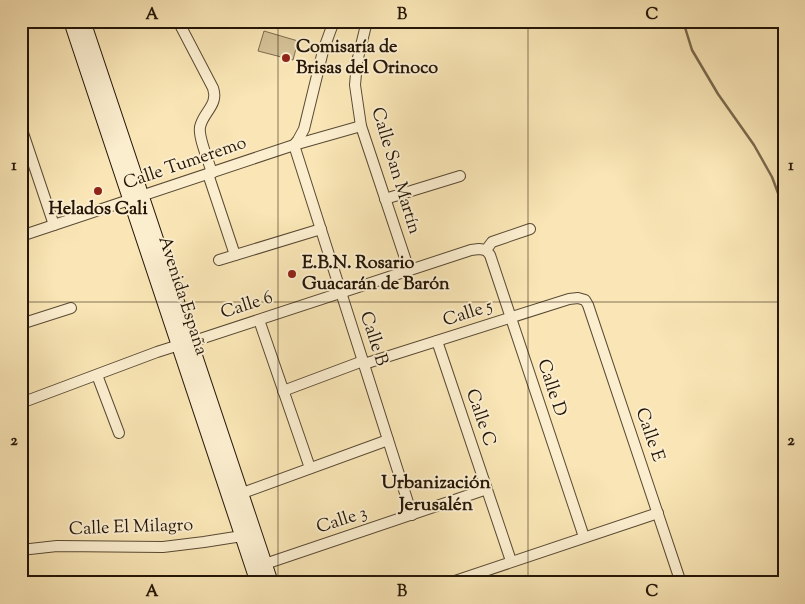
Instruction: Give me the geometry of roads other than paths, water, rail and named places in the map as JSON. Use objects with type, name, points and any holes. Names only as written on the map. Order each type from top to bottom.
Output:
[{"type":"main road","name":"Avenida España","points":[[71,21],[136,198],[235,496],[271,583]]},
{"type":"main road","name":"Avenida España","points":[[83,21],[136,198]]},
{"type":"main road","name":"Avenida España","points":[[235,496],[242,536],[258,583]]},
{"type":"street","points":[[178,21],[214,92],[214,100],[200,125],[200,131],[210,173],[235,255]]},
{"type":"street","points":[[294,145],[304,129],[323,51],[334,21]]},
{"type":"street","name":"Calle San Martín","points":[[367,21],[355,76],[361,126],[410,270]]},
{"type":"street","name":"Calle Tumeremo","points":[[21,236],[294,145],[361,126]]},
{"type":"street","points":[[21,127],[54,225]]},
{"type":"street","name":"Calle B","points":[[294,145],[412,515]]},
{"type":"street","points":[[385,199],[460,176]]},
{"type":"street","points":[[486,250],[492,242],[530,228]]},
{"type":"street","points":[[218,260],[321,229]]},
{"type":"street","name":"Calle 6","points":[[21,403],[157,352],[471,250],[486,250]]},
{"type":"street","name":"Calle D","points":[[486,250],[490,255],[584,537]]},
{"type":"street","name":"Calle 5","points":[[283,391],[364,363],[570,299],[582,299]]},
{"type":"street","name":"Calle E","points":[[582,299],[588,305],[681,583]]},
{"type":"street","points":[[21,324],[70,308]]},
{"type":"street","points":[[259,320],[310,468]]},
{"type":"street","name":"Calle C","points":[[437,341],[511,562]]},
{"type":"street","points":[[97,375],[119,433]]},
{"type":"street","points":[[235,496],[388,440]]},
{"type":"street","name":"Calle 3","points":[[264,564],[487,490]]},
{"type":"street","points":[[449,583],[658,513]]},
{"type":"street","name":"Calle El Milagro","points":[[21,550],[57,546],[163,547],[242,536]]},
{"type":"waterway","points":[[683,21],[692,50],[718,94],[754,145],[772,177],[784,209]]},
{"type":"place","name":"Comisaría de Brisas del Orinoco","points":[[286,58]]},
{"type":"place","name":"Helados Cali","points":[[98,191]]},
{"type":"place","name":"E.B.N. Rosario Guacarán de Barón","points":[[292,274]]},
{"type":"district","name":"Urbanización Jerusalén","points":[[436,494]]}]
